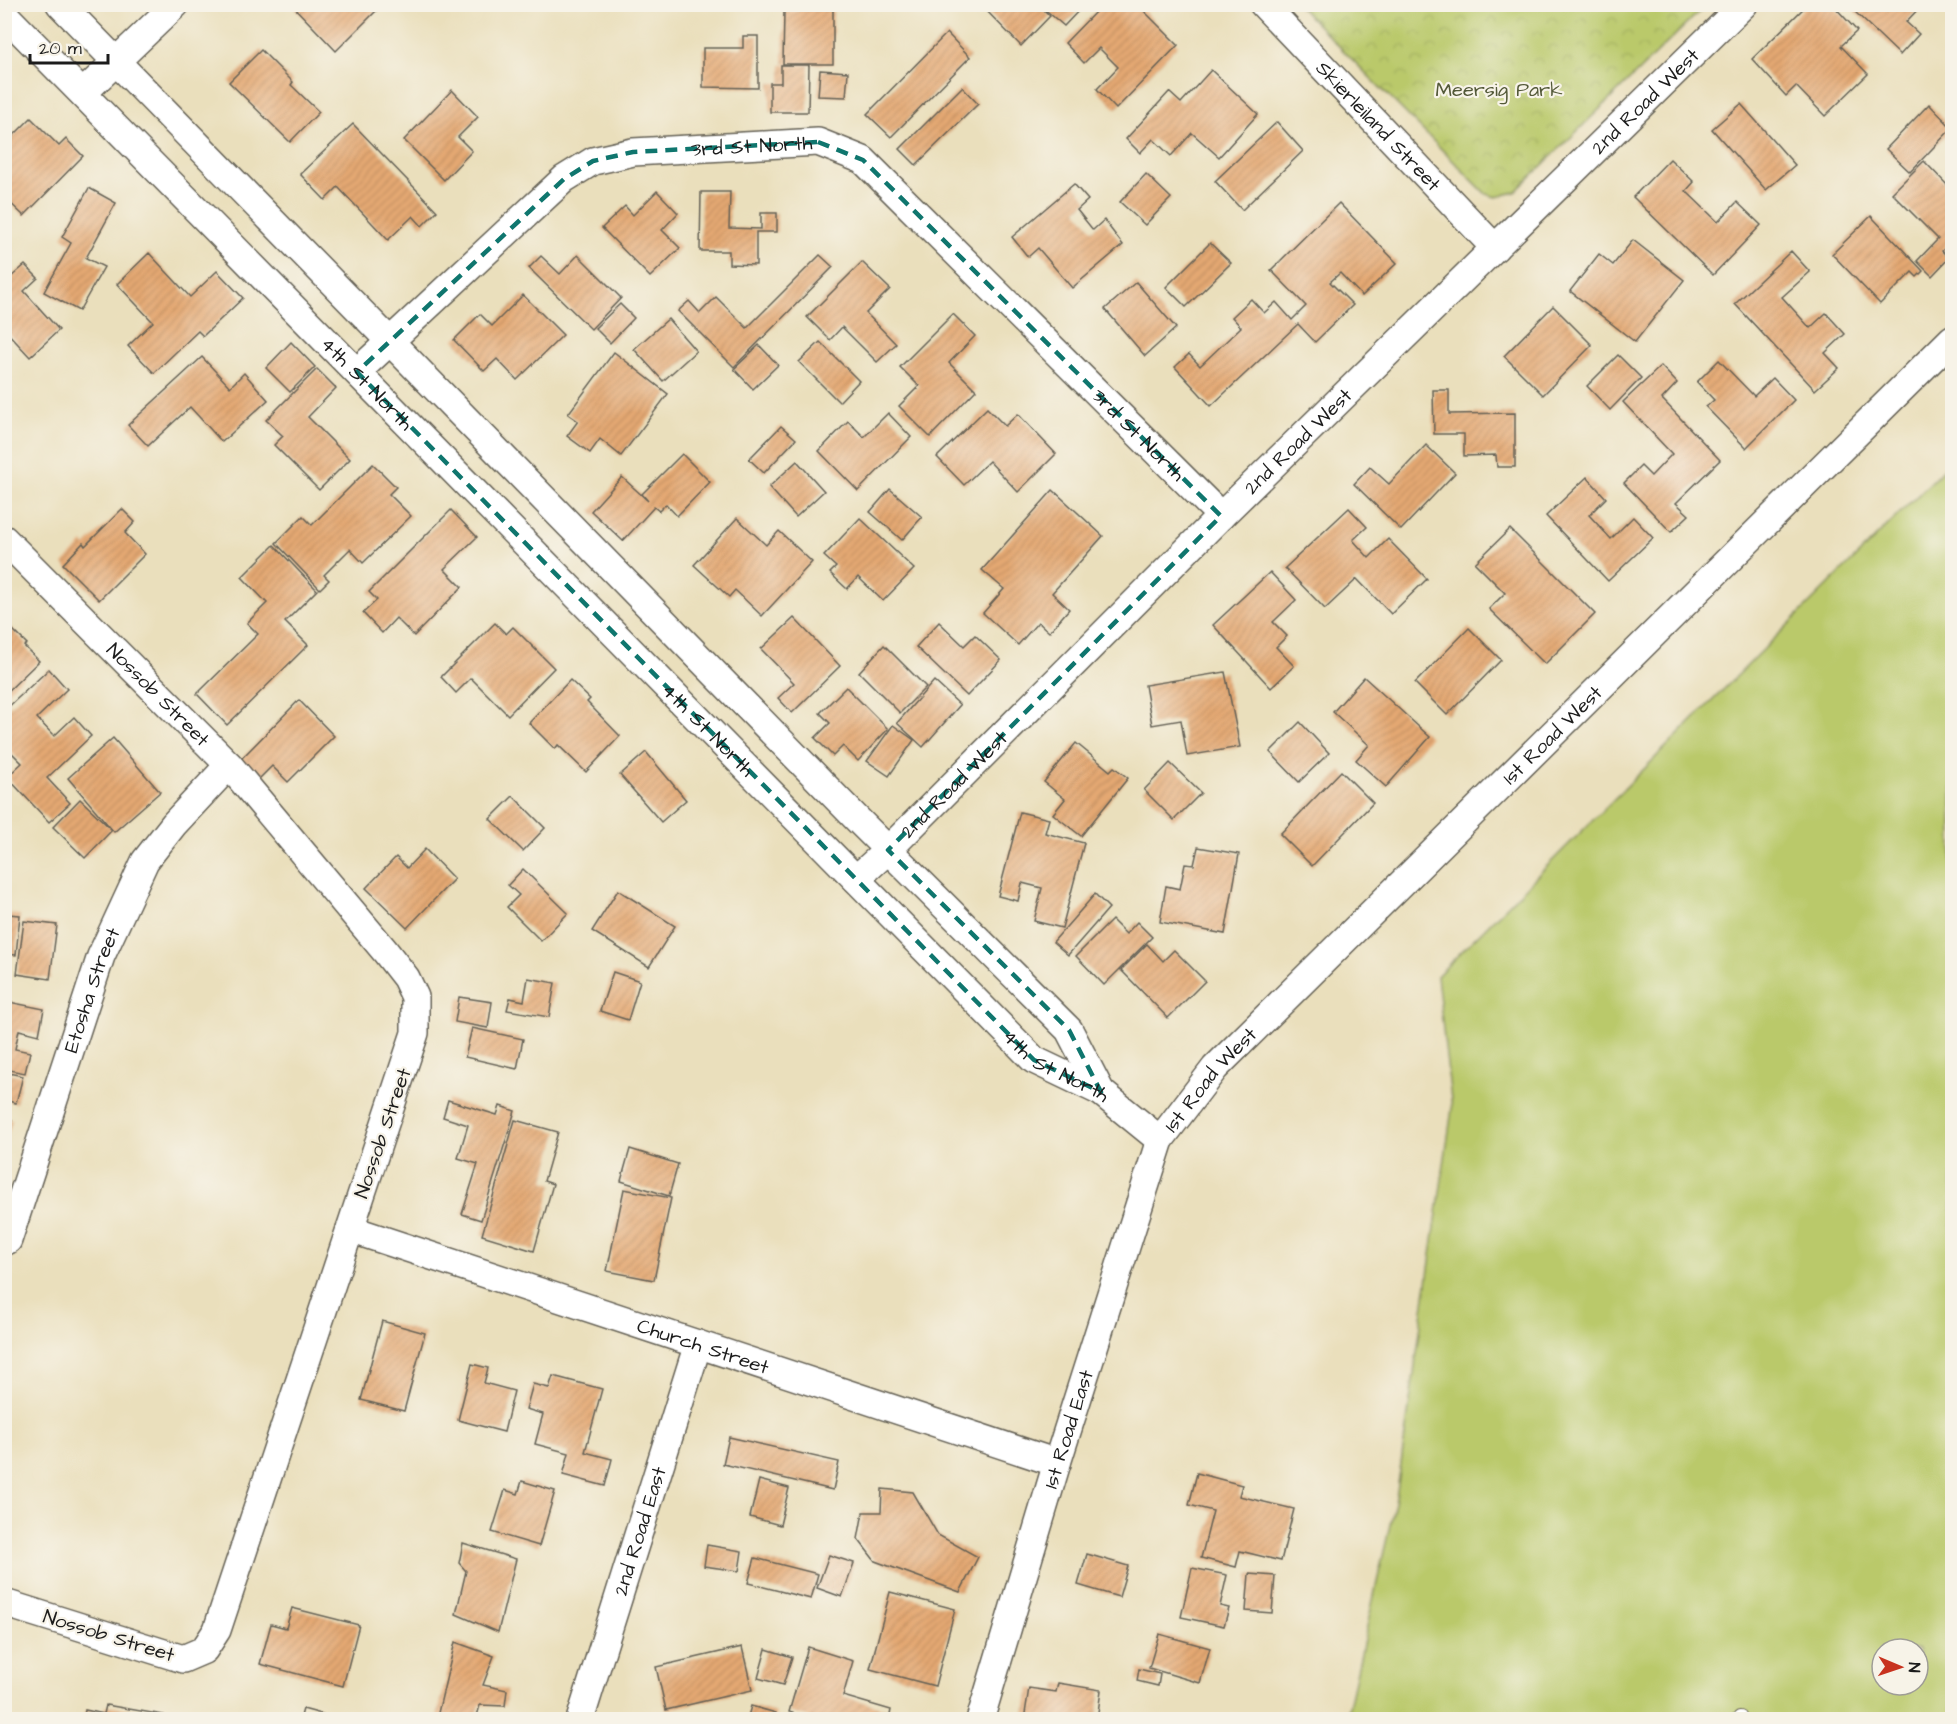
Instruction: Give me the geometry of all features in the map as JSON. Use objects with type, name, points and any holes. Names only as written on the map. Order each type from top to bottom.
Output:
[{"type":"street","name":"4th St North","points":[[60,4],[888,850],[1070,1030],[1101,1092]]},
{"type":"street","points":[[83,93],[176,4]]},
{"type":"street","name":"Skierleiland Street","points":[[1263,4],[1495,248]]},
{"type":"street","name":"2nd Road West","points":[[856,879],[888,850],[1221,516],[1744,4]]},
{"type":"street","name":"4th St North","points":[[4,14],[1034,1060],[1101,1092]]},
{"type":"street","name":"3rd St North","points":[[357,372],[564,179],[593,161],[633,152],[818,142],[862,160],[1221,516]]},
{"type":"street","name":"1st Road West","points":[[1160,1140],[1215,1068],[1953,339]]},
{"type":"street","name":"Nossob Street","points":[[4,539],[229,765],[385,951],[406,978],[416,997],[416,1033],[217,1630],[204,1650],[183,1659],[4,1602]]},
{"type":"street","name":"Etosha Street","points":[[4,1242],[8,1240],[101,956],[119,915],[145,861],[174,824],[229,765]]},
{"type":"street","points":[[1101,1092],[1160,1140]]},
{"type":"street","name":"1st Road East","points":[[980,1719],[1057,1463],[1160,1140]]},
{"type":"street","name":"Church Street","points":[[350,1229],[1057,1463]]},
{"type":"street","name":"2nd Road East","points":[[580,1719],[698,1344]]},
{"type":"highlighted area","points":[[818,142],[863,160],[1221,516],[888,850],[1069,1030],[1101,1092],[1034,1060],[357,372],[564,179],[593,161],[633,152]]},
{"type":"green space","name":"Meersig Park","points":[[1298,5],[1706,5],[1515,192],[1496,197],[1486,194]]},
{"type":"green space","points":[[1952,461],[1952,1719],[1346,1720],[1396,1498],[1452,1109],[1437,976]]},
{"type":"building","points":[[291,4],[316,4],[318,7],[320,4],[373,4],[378,9],[336,51]]},
{"type":"building","points":[[798,4],[833,4],[833,64],[783,64],[784,11],[798,11]]},
{"type":"building","points":[[980,4],[1038,4],[1050,16],[1021,46]]},
{"type":"building","points":[[1103,4],[1137,4],[1178,45],[1116,109],[1097,89],[1118,67],[1099,48],[1084,63],[1065,43]]},
{"type":"building","points":[[1808,4],[1832,4],[1857,31],[1841,46],[1868,74],[1825,116],[1796,86],[1786,96],[1752,59]]},
{"type":"building","points":[[1859,4],[1923,4],[1906,22],[1919,34],[1900,55],[1854,11]]},
{"type":"building","points":[[1040,5],[1084,5],[1064,26]]},
{"type":"building","points":[[947,33],[970,57],[891,137],[867,114]]},
{"type":"building","points":[[743,36],[758,36],[758,88],[703,87],[703,48],[743,48]]},
{"type":"building","points":[[261,50],[293,82],[291,85],[319,112],[290,142],[229,82]]},
{"type":"building","points":[[781,65],[809,65],[808,112],[770,112],[770,83],[781,83]]},
{"type":"building","points":[[820,70],[848,72],[846,97],[818,96]]},
{"type":"building","points":[[1211,70],[1258,114],[1219,157],[1192,133],[1171,156],[1153,139],[1140,153],[1126,139],[1169,92],[1181,103]]},
{"type":"building","points":[[962,87],[978,104],[916,165],[900,149]]},
{"type":"building","points":[[452,90],[478,117],[458,137],[472,151],[444,180],[404,140]]},
{"type":"building","points":[[1741,104],[1795,165],[1766,190],[1712,129]]},
{"type":"building","points":[[1929,104],[1952,128],[1910,172],[1886,149]]},
{"type":"building","points":[[31,118],[59,146],[66,139],[83,156],[24,216],[4,197],[4,145]]},
{"type":"building","points":[[1277,122],[1303,151],[1242,210],[1215,181]]},
{"type":"building","points":[[353,124],[437,211],[422,226],[413,216],[388,240],[338,187],[325,200],[300,174]]},
{"type":"building","points":[[1670,159],[1694,182],[1686,191],[1718,222],[1737,202],[1761,225],[1713,275],[1633,197]]},
{"type":"building","points":[[1924,161],[1952,190],[1952,241],[1942,251],[1949,258],[1932,276],[1917,261],[1938,239],[1892,193]]},
{"type":"building","points":[[1146,174],[1171,198],[1145,225],[1120,202]]},
{"type":"building","points":[[1074,184],[1088,200],[1077,210],[1093,230],[1104,220],[1123,245],[1072,288],[1038,248],[1028,257],[1012,237]]},
{"type":"building","points":[[89,188],[116,203],[86,258],[104,267],[79,311],[44,292],[71,243],[62,237]]},
{"type":"building","points":[[657,191],[678,213],[662,230],[680,248],[650,277],[602,228],[625,206],[633,215]]},
{"type":"building","points":[[701,192],[730,192],[729,228],[761,229],[761,213],[777,213],[777,232],[756,232],[756,265],[729,264],[729,251],[700,251]]},
{"type":"building","points":[[1339,203],[1397,263],[1362,296],[1340,273],[1330,282],[1353,305],[1315,342],[1298,324],[1211,406],[1175,367],[1189,354],[1200,366],[1241,327],[1232,317],[1251,299],[1264,313],[1276,302],[1292,320],[1306,306],[1271,270]]},
{"type":"building","points":[[1871,216],[1923,271],[1917,277],[1912,272],[1880,304],[1832,254]]},
{"type":"building","points":[[1633,240],[1684,280],[1635,342],[1570,291],[1599,254],[1613,265]]},
{"type":"building","points":[[1210,243],[1231,263],[1186,307],[1166,287]]},
{"type":"building","points":[[1791,251],[1810,272],[1782,297],[1810,328],[1826,313],[1845,334],[1825,353],[1839,368],[1815,390],[1735,304]]},
{"type":"building","points":[[149,253],[190,297],[217,271],[243,298],[203,336],[198,331],[154,373],[128,346],[153,322],[117,284]]},
{"type":"building","points":[[578,255],[621,298],[591,329],[529,268],[541,256],[560,274]]},
{"type":"building","points":[[820,255],[833,267],[734,367],[678,311],[689,301],[700,313],[716,297],[747,328]]},
{"type":"building","points":[[862,262],[890,289],[866,313],[896,344],[877,362],[842,327],[830,340],[807,317]]},
{"type":"building","points":[[25,265],[38,278],[24,291],[59,330],[30,357],[4,329],[4,283]]},
{"type":"building","points":[[1136,282],[1176,328],[1145,356],[1105,309]]},
{"type":"building","points":[[523,295],[563,335],[517,380],[497,359],[484,371],[454,340],[480,314],[492,326]]},
{"type":"building","points":[[620,304],[634,318],[610,343],[595,328]]},
{"type":"building","points":[[1553,306],[1592,345],[1543,395],[1504,356]]},
{"type":"building","points":[[953,314],[975,336],[949,363],[976,390],[930,437],[899,406],[919,386],[900,367]]},
{"type":"building","points":[[668,319],[696,351],[663,381],[634,349]]},
{"type":"building","points":[[291,342],[315,367],[290,392],[266,368]]},
{"type":"building","points":[[820,342],[859,381],[839,402],[799,362]]},
{"type":"building","points":[[759,345],[778,365],[753,389],[734,369]]},
{"type":"building","points":[[614,352],[668,394],[621,456],[600,439],[590,453],[567,436],[578,421],[568,414]]},
{"type":"building","points":[[1618,355],[1641,378],[1610,410],[1587,386]]},
{"type":"building","points":[[202,357],[230,387],[244,373],[268,400],[222,442],[190,407],[148,446],[128,425]]},
{"type":"building","points":[[1719,360],[1754,396],[1773,378],[1794,400],[1746,448],[1706,407],[1714,400],[1697,382]]},
{"type":"building","points":[[1661,366],[1677,383],[1662,399],[1720,460],[1676,503],[1689,515],[1671,532],[1624,483],[1641,466],[1651,476],[1672,454],[1623,402]]},
{"type":"building","points":[[317,369],[336,388],[308,417],[350,459],[319,490],[274,445],[283,436],[266,420]]},
{"type":"building","points":[[1433,390],[1449,390],[1449,414],[1515,413],[1515,467],[1497,467],[1496,455],[1464,456],[1464,434],[1434,434]]},
{"type":"building","points":[[987,408],[1005,426],[1018,414],[1056,454],[1018,492],[989,461],[964,485],[937,457]]},
{"type":"building","points":[[888,413],[911,437],[858,491],[819,451],[848,421],[864,437]]},
{"type":"building","points":[[781,426],[796,439],[764,473],[749,459]]},
{"type":"building","points":[[1426,445],[1455,473],[1401,530],[1354,484],[1370,467],[1389,484]]},
{"type":"building","points":[[682,454],[710,482],[677,516],[666,504],[659,511],[654,507],[623,541],[591,511],[622,477],[648,501],[642,494]]},
{"type":"building","points":[[797,461],[824,491],[796,517],[769,487]]},
{"type":"building","points":[[373,464],[396,487],[389,494],[411,516],[363,563],[350,549],[324,575],[329,580],[320,589],[276,543],[303,516],[312,525]]},
{"type":"building","points":[[1587,477],[1606,498],[1589,515],[1611,539],[1633,517],[1653,538],[1608,581],[1546,516]]},
{"type":"building","points":[[890,489],[922,517],[902,540],[870,512]]},
{"type":"building","points":[[1053,490],[1103,536],[1052,593],[1069,609],[1049,632],[1038,622],[1018,645],[983,613],[1004,589],[982,570]]},
{"type":"building","points":[[1349,508],[1367,527],[1353,540],[1369,558],[1388,539],[1427,579],[1391,614],[1357,579],[1325,609],[1285,568]]},
{"type":"building","points":[[122,509],[135,522],[125,533],[145,554],[99,600],[63,564],[83,543],[85,546]]},
{"type":"building","points":[[451,510],[477,537],[444,569],[462,587],[414,636],[396,618],[382,633],[363,613],[377,600],[369,592]]},
{"type":"building","points":[[737,518],[766,545],[779,531],[812,562],[762,616],[735,590],[729,597],[694,565]]},
{"type":"building","points":[[860,518],[914,569],[883,601],[858,577],[847,589],[830,573],[836,567],[824,556]]},
{"type":"building","points":[[1510,529],[1595,614],[1545,664],[1489,609],[1505,593],[1475,563]]},
{"type":"building","points":[[274,545],[317,590],[285,622],[308,645],[227,725],[197,694],[258,634],[247,623],[267,603],[242,577]]},
{"type":"building","points":[[1270,572],[1296,600],[1273,622],[1287,636],[1276,647],[1294,666],[1271,688],[1213,625]]},
{"type":"building","points":[[794,618],[840,666],[792,713],[778,698],[794,683],[761,649]]},
{"type":"building","points":[[4,621],[27,644],[24,646],[39,661],[4,695]]},
{"type":"building","points":[[939,622],[964,646],[975,635],[1001,660],[967,696],[916,647]]},
{"type":"building","points":[[495,623],[506,634],[513,627],[554,668],[508,715],[471,678],[456,693],[441,677]]},
{"type":"building","points":[[1469,628],[1501,660],[1447,715],[1415,683]]},
{"type":"building","points":[[884,645],[926,687],[900,713],[859,672]]},
{"type":"building","points":[[49,669],[67,689],[37,718],[54,736],[74,717],[91,736],[47,778],[70,803],[49,822],[7,777],[22,763],[8,749],[4,752],[4,711]]},
{"type":"building","points":[[1225,672],[1240,747],[1187,756],[1181,720],[1152,725],[1145,685]]},
{"type":"building","points":[[1364,677],[1430,737],[1386,787],[1356,760],[1369,745],[1333,712]]},
{"type":"building","points":[[570,680],[590,699],[587,702],[620,736],[586,772],[558,745],[555,749],[529,723]]},
{"type":"building","points":[[934,681],[960,705],[923,747],[897,723]]},
{"type":"building","points":[[846,687],[888,729],[858,761],[843,746],[833,756],[815,738],[830,723],[820,713]]},
{"type":"building","points":[[299,700],[334,736],[288,782],[272,766],[259,779],[240,760]]},
{"type":"building","points":[[1300,722],[1329,753],[1299,782],[1270,752]]},
{"type":"building","points":[[893,725],[914,740],[889,776],[867,761]]},
{"type":"building","points":[[113,738],[160,792],[114,832],[68,778]]},
{"type":"building","points":[[1076,743],[1110,771],[1114,767],[1128,778],[1081,836],[1053,814],[1065,799],[1044,782]]},
{"type":"building","points":[[646,752],[686,800],[661,822],[620,775]]},
{"type":"building","points":[[1170,763],[1201,793],[1174,820],[1144,790]]},
{"type":"building","points":[[1341,771],[1373,803],[1312,866],[1280,834]]},
{"type":"building","points":[[513,796],[545,828],[523,851],[490,819]]},
{"type":"building","points":[[80,799],[112,830],[85,858],[53,827]]},
{"type":"building","points":[[1020,812],[1049,819],[1045,833],[1084,843],[1062,928],[1034,921],[1042,888],[1022,883],[1018,901],[998,896]]},
{"type":"building","points":[[1198,847],[1239,854],[1225,934],[1160,922],[1166,886],[1180,889],[1185,864],[1194,865]]},
{"type":"building","points":[[425,849],[454,879],[407,928],[366,888],[396,857],[407,868]]},
{"type":"building","points":[[523,869],[568,913],[541,941],[507,907],[519,895],[508,885]]},
{"type":"building","points":[[618,890],[675,926],[649,967],[592,931]]},
{"type":"building","points":[[1095,894],[1109,908],[1068,955],[1053,942]]},
{"type":"building","points":[[7,914],[20,915],[16,955],[4,954],[4,926]]},
{"type":"building","points":[[1112,920],[1126,934],[1137,922],[1152,937],[1104,985],[1076,956]]},
{"type":"building","points":[[24,921],[57,925],[50,979],[17,974]]},
{"type":"building","points":[[1147,944],[1163,961],[1174,950],[1205,981],[1168,1018],[1121,970]]},
{"type":"building","points":[[613,972],[640,981],[628,1020],[600,1011]]},
{"type":"building","points":[[528,978],[555,983],[549,1017],[507,1010],[510,998],[524,1001]]},
{"type":"building","points":[[459,997],[492,1002],[488,1028],[455,1022]]},
{"type":"building","points":[[4,1001],[44,1009],[39,1035],[19,1030],[15,1049],[30,1052],[25,1073],[4,1069]]},
{"type":"building","points":[[472,1028],[523,1039],[517,1069],[465,1057]]},
{"type":"building","points":[[4,1072],[23,1076],[16,1103],[4,1100]]},
{"type":"building","points":[[448,1100],[497,1115],[500,1106],[515,1111],[481,1220],[462,1214],[478,1164],[458,1158],[468,1125],[443,1117]]},
{"type":"building","points":[[4,1119],[12,1120],[5,1146],[4,1146]]},
{"type":"building","points":[[515,1120],[558,1132],[544,1181],[553,1184],[534,1251],[482,1235]]},
{"type":"building","points":[[630,1149],[678,1164],[669,1196],[621,1181]]},
{"type":"building","points":[[624,1189],[671,1198],[654,1280],[607,1271]]},
{"type":"building","points":[[382,1321],[425,1333],[404,1411],[361,1400]]},
{"type":"building","points":[[472,1364],[488,1368],[484,1383],[514,1391],[504,1432],[458,1420]]},
{"type":"building","points":[[553,1376],[602,1389],[585,1452],[612,1459],[605,1486],[563,1475],[569,1453],[535,1444],[543,1414],[526,1409],[533,1384],[549,1388]]},
{"type":"building","points":[[729,1437],[839,1462],[833,1490],[723,1464]]},
{"type":"building","points":[[1197,1473],[1242,1485],[1239,1496],[1294,1509],[1281,1561],[1240,1551],[1236,1567],[1201,1558],[1213,1511],[1189,1505]]},
{"type":"building","points":[[759,1480],[789,1488],[780,1525],[750,1517]]},
{"type":"building","points":[[522,1481],[555,1491],[539,1546],[492,1532],[505,1490],[518,1494]]},
{"type":"building","points":[[882,1489],[913,1492],[938,1535],[978,1557],[960,1592],[875,1561],[858,1539],[863,1512],[881,1512]]},
{"type":"building","points":[[463,1543],[516,1559],[498,1632],[456,1614],[466,1571],[459,1563]]},
{"type":"building","points":[[707,1545],[742,1551],[739,1571],[704,1566]]},
{"type":"building","points":[[1087,1554],[1128,1566],[1119,1597],[1078,1585]]},
{"type":"building","points":[[829,1555],[854,1563],[842,1597],[817,1588]]},
{"type":"building","points":[[755,1558],[818,1574],[811,1599],[748,1583]]},
{"type":"building","points":[[1192,1568],[1227,1575],[1220,1606],[1229,1608],[1224,1626],[1181,1617]]},
{"type":"building","points":[[1249,1574],[1275,1576],[1272,1613],[1246,1611]]},
{"type":"building","points":[[890,1592],[955,1609],[935,1686],[870,1669]]},
{"type":"building","points":[[292,1608],[359,1625],[343,1686],[260,1664],[271,1624],[286,1628]]},
{"type":"building","points":[[1159,1634],[1210,1648],[1200,1683],[1149,1668]]},
{"type":"building","points":[[455,1642],[494,1656],[483,1685],[507,1690],[505,1706],[480,1705],[476,1720],[446,1720],[437,1717]]},
{"type":"building","points":[[742,1647],[752,1690],[666,1710],[656,1667]]},
{"type":"building","points":[[808,1647],[853,1661],[843,1696],[891,1710],[889,1720],[815,1720],[789,1712]]},
{"type":"building","points":[[766,1649],[792,1657],[783,1685],[758,1678]]},
{"type":"building","points":[[1139,1669],[1160,1674],[1158,1686],[1137,1681]]},
{"type":"building","points":[[1058,1683],[1101,1690],[1097,1720],[1024,1720],[1029,1688],[1056,1692]]},
{"type":"building","points":[[106,1705],[164,1715],[163,1720],[83,1720],[85,1710],[104,1714]]},
{"type":"building","points":[[751,1706],[776,1713],[774,1720],[747,1720]]},
{"type":"building","points":[[303,1709],[340,1719],[340,1720],[300,1720]]}]
